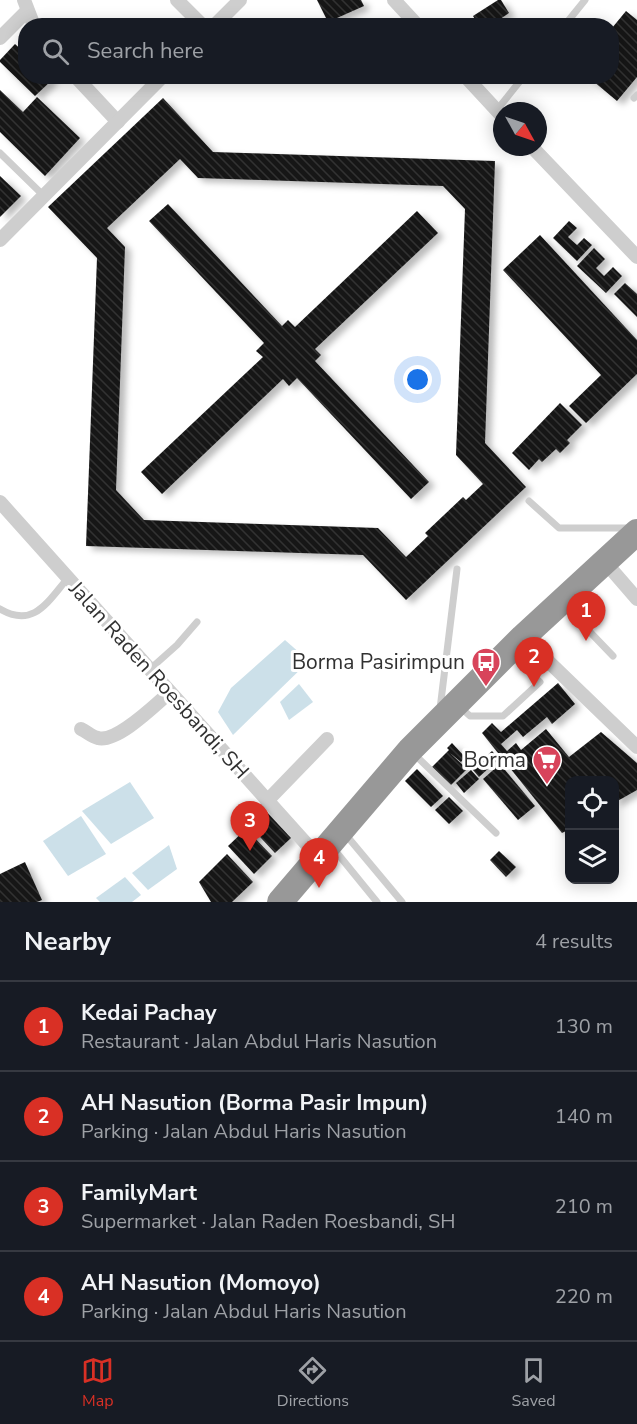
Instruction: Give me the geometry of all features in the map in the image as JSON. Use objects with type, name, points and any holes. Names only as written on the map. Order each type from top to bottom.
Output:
[{"type":"highway","points":[[280,902],[410,750],[515,644],[637,530]]},
{"type":"street","points":[[177,0],[195,18]]},
{"type":"street","points":[[222,18],[240,0]]},
{"type":"street","points":[[394,0],[411,18]]},
{"type":"street","points":[[0,38],[25,6]]},
{"type":"street","points":[[82,84],[118,122]]},
{"type":"street","points":[[0,239],[155,84]]},
{"type":"street","points":[[472,84],[493,106]]},
{"type":"street","points":[[541,156],[637,257]]},
{"type":"street","name":"Jalan Raden Roesbandi, SH","points":[[0,502],[267,801],[330,844]]},
{"type":"street","points":[[604,562],[637,599]]},
{"type":"street","points":[[515,644],[637,747]]},
{"type":"street","points":[[81,729],[98,738],[110,738],[128,727],[169,693]]},
{"type":"street","points":[[267,801],[327,739]]},
{"type":"lane","points":[[570,18],[585,0]]},
{"type":"lane","points":[[506,102],[519,84]]},
{"type":"lane","points":[[0,153],[44,196]]},
{"type":"lane","points":[[529,501],[559,528],[637,530]]},
{"type":"lane","points":[[439,721],[457,569]]},
{"type":"lane","points":[[0,609],[16,616],[29,617],[41,608],[68,578]]},
{"type":"lane","points":[[561,602],[613,656]]},
{"type":"lane","points":[[149,670],[177,645],[197,622]]},
{"type":"lane","points":[[456,703],[470,716],[503,716],[540,682],[515,644]]},
{"type":"lane","points":[[410,750],[496,833]]},
{"type":"lane","points":[[330,844],[377,902]]},
{"type":"lane","points":[[330,844],[402,902]]},
{"type":"water","points":[[285,640],[309,661],[233,735],[218,712],[231,688]]},
{"type":"water","points":[[299,684],[313,702],[289,720],[280,702]]},
{"type":"water","points":[[130,782],[154,818],[111,844],[82,811]]},
{"type":"water","points":[[81,816],[106,854],[68,876],[43,841]]},
{"type":"water","points":[[169,845],[177,869],[148,890],[132,873]]},
{"type":"water","points":[[125,877],[141,895],[132,902],[100,902],[96,898]]},
{"type":"building","points":[[317,0],[361,0],[364,6],[337,18],[326,18]]},
{"type":"building","points":[[498,0],[501,0],[509,13],[502,18],[474,18],[473,16]]},
{"type":"building","points":[[626,11],[637,20],[637,77],[617,101],[597,84],[619,84],[619,20]]},
{"type":"building","points":[[15,44],[18,47],[18,79],[0,62]]},
{"type":"building","points":[[23,84],[48,84],[35,96]]},
{"type":"building","points":[[0,90],[23,112],[37,97],[80,138],[45,176],[0,132]]},
{"type":"building","points":[[163,98],[213,152],[495,161],[485,443],[526,487],[406,600],[363,555],[86,546],[97,258],[48,207]],"holes":[[[180,159],[198,178],[443,186],[465,209],[456,455],[483,484],[466,500],[463,497],[425,533],[428,536],[406,557],[378,528],[144,520],[116,490],[125,247],[107,228]]]},
{"type":"building","points":[[0,176],[21,196],[0,217]]},
{"type":"building","points":[[168,204],[282,326],[288,320],[295,327],[417,211],[438,233],[315,349],[321,355],[315,361],[429,482],[411,499],[297,378],[289,386],[283,379],[162,494],[141,472],[263,357],[256,351],[264,343],[149,221]]},
{"type":"building","points":[[569,221],[577,228],[568,237],[577,245],[584,238],[592,245],[577,261],[553,238]]},
{"type":"building","points":[[540,235],[637,340],[637,374],[586,423],[569,406],[601,375],[503,270]]},
{"type":"building","points":[[594,248],[605,259],[596,268],[604,276],[613,267],[622,276],[606,293],[577,266]]},
{"type":"building","points":[[625,283],[637,294],[637,317],[614,294]]},
{"type":"building","points":[[560,403],[582,425],[567,440],[570,443],[560,453],[556,449],[542,462],[539,459],[529,470],[512,453]]},
{"type":"building","name":"Borma","points":[[558,683],[575,704],[552,724],[547,717],[523,737],[517,730],[501,744],[507,751],[516,743],[521,750],[546,729],[569,757],[601,732],[637,763],[637,790],[619,800],[619,776],[565,776],[565,832],[562,833],[482,733],[492,723],[501,732]]},
{"type":"building","points":[[452,743],[465,757],[461,762],[450,753],[467,769],[450,786],[431,768],[449,750],[447,748]]},
{"type":"building","points":[[492,751],[499,759],[479,777],[472,769]]},
{"type":"building","points":[[500,764],[535,806],[518,820],[483,779]]},
{"type":"building","points":[[417,769],[443,796],[431,807],[405,781]]},
{"type":"building","points":[[471,770],[479,779],[464,793],[456,783]]},
{"type":"building","points":[[449,797],[463,811],[449,824],[435,810]]},
{"type":"building","points":[[264,809],[291,838],[275,853],[248,824]]},
{"type":"building","points":[[246,829],[272,856],[254,874],[228,846]]},
{"type":"building","points":[[499,851],[516,867],[506,877],[490,860]]},
{"type":"building","points":[[227,854],[253,882],[232,902],[211,902],[199,882]]},
{"type":"building","points":[[25,862],[42,900],[0,902],[0,874]]},
{"type":"place","name":"Kedai Pachay","points":[[586,641]]},
{"type":"place","name":"AH Nasution (Borma Pasir Impun)","points":[[534,687]]},
{"type":"place","name":"Borma Pasirimpun","points":[[486,688]]},
{"type":"place","name":"Borma","points":[[547,786]]},
{"type":"place","name":"FamilyMart","points":[[250,851]]},
{"type":"place","name":"AH Nasution (Momoyo)","points":[[319,888]]}]
